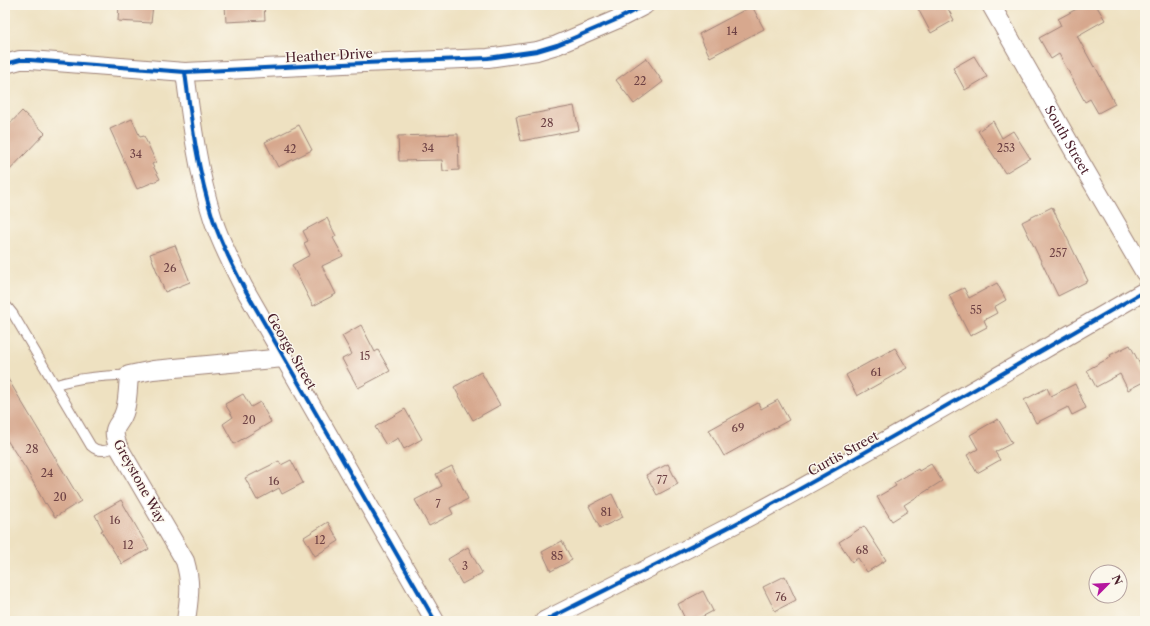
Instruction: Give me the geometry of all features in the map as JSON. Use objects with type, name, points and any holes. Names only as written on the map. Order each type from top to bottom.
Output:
[{"type":"street","name":"Heather Drive","points":[[5,64],[20,60],[30,60],[185,72],[488,58],[537,51],[575,38],[645,5]]},
{"type":"street","name":"South Street","points":[[991,5],[1145,273]]},
{"type":"street","name":"George Street","points":[[185,72],[192,125],[212,219],[226,254],[435,621]]},
{"type":"street","name":"Curtis Street","points":[[544,621],[671,557],[839,467],[1145,291]]},
{"type":"street","points":[[129,375],[153,370],[284,358]]},
{"type":"street","name":"Greystone Way","points":[[129,375],[126,409],[114,430],[114,433],[118,446],[185,562],[190,580],[186,621]]},
{"type":"lane","points":[[5,304],[13,314],[91,446],[96,450],[102,451],[118,446]]},
{"type":"lane","points":[[55,385],[72,380],[102,376],[129,375]]},
{"type":"building","points":[[119,5],[153,5],[151,23],[118,21]]},
{"type":"building","points":[[225,5],[264,5],[265,20],[226,22]]},
{"type":"building","points":[[916,5],[946,5],[954,20],[931,33]]},
{"type":"building","points":[[1084,5],[1096,5],[1105,20],[1077,36],[1115,104],[1098,113],[1090,99],[1085,102],[1059,54],[1051,59],[1039,38],[1061,26],[1058,19]]},
{"type":"building","points":[[752,6],[764,29],[710,57],[699,34]]},
{"type":"building","points":[[974,56],[987,77],[965,90],[953,68]]},
{"type":"building","points":[[646,58],[663,82],[634,104],[616,80]]},
{"type":"building","points":[[574,106],[579,130],[521,141],[516,117]]},
{"type":"building","points":[[22,111],[45,133],[5,175],[5,129]]},
{"type":"building","points":[[132,119],[140,137],[144,136],[156,162],[152,164],[160,179],[137,189],[110,129]]},
{"type":"building","points":[[993,121],[1002,138],[1013,131],[1030,158],[1005,173],[978,131]]},
{"type":"building","points":[[299,125],[312,150],[278,167],[265,142]]},
{"type":"building","points":[[458,134],[459,170],[443,171],[442,160],[399,161],[398,136]]},
{"type":"building","points":[[1052,207],[1088,281],[1058,296],[1022,222]]},
{"type":"building","points":[[327,218],[336,236],[333,238],[343,256],[322,266],[336,294],[313,306],[292,265],[310,255],[304,243],[308,241],[303,231]]},
{"type":"building","points":[[175,245],[190,282],[165,292],[150,254]]},
{"type":"building","points":[[997,283],[1006,300],[994,307],[997,313],[984,320],[987,327],[970,336],[949,295],[964,288],[969,298]]},
{"type":"building","points":[[361,325],[375,352],[378,350],[390,371],[358,388],[342,359],[352,354],[342,336]]},
{"type":"building","points":[[1130,345],[1145,374],[1145,381],[1128,390],[1120,374],[1096,387],[1087,370],[1111,357],[1110,355]]},
{"type":"building","points":[[895,348],[907,368],[857,396],[846,375]]},
{"type":"building","points":[[481,372],[500,405],[473,420],[454,387]]},
{"type":"building","points":[[5,374],[81,501],[55,517],[46,503],[45,504],[26,469],[5,437]]},
{"type":"building","points":[[1075,384],[1086,408],[1072,415],[1068,407],[1036,423],[1024,400],[1047,388],[1051,396]]},
{"type":"building","points":[[243,394],[251,407],[260,402],[271,422],[234,444],[223,424],[233,417],[225,404]]},
{"type":"building","points":[[778,400],[789,420],[724,456],[709,430],[758,403],[761,409]]},
{"type":"building","points":[[405,409],[422,439],[404,449],[398,438],[386,445],[375,427]]},
{"type":"building","points":[[998,419],[1012,443],[995,452],[1000,460],[977,473],[967,455],[978,449],[970,435]]},
{"type":"building","points":[[291,460],[303,483],[282,494],[279,488],[257,500],[245,478],[279,461],[281,465]]},
{"type":"building","points":[[668,464],[678,484],[657,495],[646,475]]},
{"type":"building","points":[[931,464],[942,481],[904,505],[908,511],[892,521],[877,497],[896,486],[894,483],[918,469],[919,471]]},
{"type":"building","points":[[452,466],[468,499],[450,508],[453,514],[429,526],[415,500],[442,486],[436,474]]},
{"type":"building","points":[[612,494],[623,517],[600,528],[589,506]]},
{"type":"building","points":[[121,500],[149,549],[122,564],[101,531],[103,530],[95,515]]},
{"type":"building","points":[[328,522],[339,541],[315,556],[304,537]]},
{"type":"building","points":[[864,526],[886,560],[867,572],[858,558],[852,562],[839,542]]},
{"type":"building","points":[[562,541],[572,560],[551,571],[542,552]]},
{"type":"building","points":[[468,547],[482,573],[462,584],[448,559]]},
{"type":"building","points":[[785,576],[796,600],[775,611],[763,587]]},
{"type":"building","points":[[703,591],[713,611],[694,621],[686,621],[678,604]]},
{"type":"cycle path","points":[[5,64],[20,60],[30,60],[185,72],[488,58],[537,51],[557,45],[618,19],[645,5]]},
{"type":"cycle path","points":[[185,72],[199,165],[213,219],[223,245],[243,286],[435,621]]},
{"type":"cycle path","points":[[544,621],[756,513],[903,431],[1145,291]]}]
